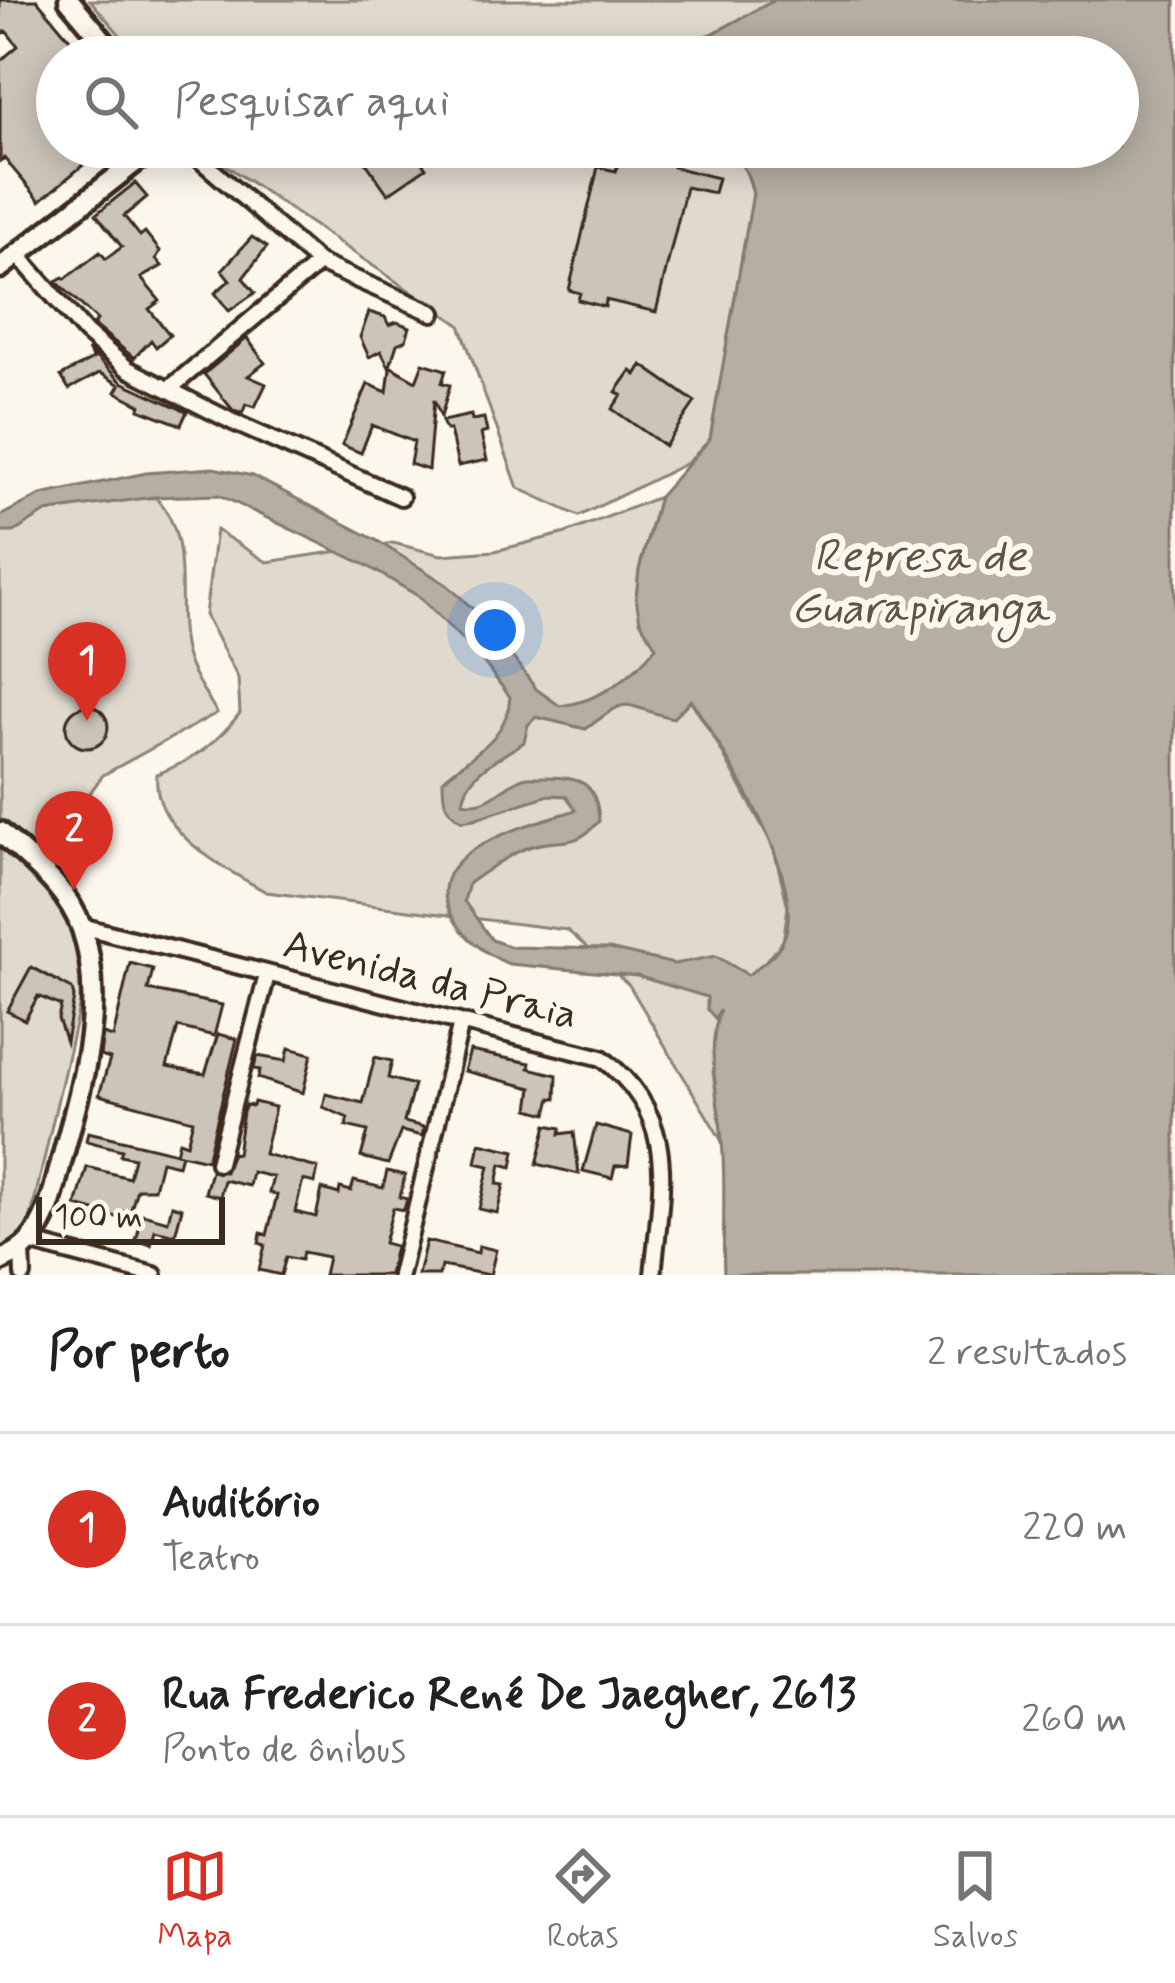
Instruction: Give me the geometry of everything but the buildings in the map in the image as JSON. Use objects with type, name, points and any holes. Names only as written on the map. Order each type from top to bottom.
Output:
[{"type":"main road","points":[[69,0],[99,36]]},
{"type":"main road","points":[[6,262],[123,168]]},
{"type":"main road","points":[[0,832],[64,893],[81,926],[91,979],[90,1039],[51,1197],[26,1245],[0,1261]]},
{"type":"street","points":[[211,168],[320,263],[433,314]]},
{"type":"street","points":[[6,262],[106,352],[232,422],[401,497]]},
{"type":"street","points":[[169,388],[320,263]]},
{"type":"street","name":"Avenida da Praia","points":[[81,926],[602,1058],[636,1090],[656,1124],[661,1192],[653,1275]]},
{"type":"street","points":[[218,1163],[267,975]]},
{"type":"street","points":[[400,1275],[461,1023]]},
{"type":"street","points":[[22,1275],[26,1245],[154,1275]]},
{"type":"shaded area","points":[[90,0],[775,0],[705,36],[121,36]]},
{"type":"shaded area","points":[[230,168],[743,168],[746,173],[753,194],[710,440],[687,463],[579,516],[518,488],[460,325]]},
{"type":"shaded area","points":[[132,497],[156,498],[176,533],[186,654],[217,713],[103,775],[38,863],[0,827],[0,528],[33,514]]},
{"type":"shaded area","points":[[659,497],[636,598],[667,662],[773,846],[788,907],[783,942],[767,959],[713,1072],[723,1143],[629,985],[567,930],[266,892],[193,845],[165,813],[158,794],[157,774],[203,750],[240,713],[238,678],[205,615],[216,530],[267,562],[393,543],[441,555],[495,551],[566,533]]},
{"type":"shaded area","points":[[0,841],[74,913],[84,985],[29,1225],[23,1237],[0,1251]]},
{"type":"water","name":"Represa de Guarapiranga","points":[[775,0],[1175,0],[1175,1275],[724,1275],[723,1158],[713,1059],[720,1010],[715,1018],[707,1009],[707,997],[637,976],[509,964],[476,945],[452,916],[445,893],[450,873],[464,857],[509,832],[576,810],[566,796],[549,795],[462,821],[448,809],[443,780],[495,735],[510,697],[478,655],[418,596],[366,565],[219,495],[154,497],[46,512],[14,532],[0,532],[0,516],[41,495],[146,473],[213,468],[253,476],[376,540],[447,585],[486,621],[536,689],[560,706],[614,686],[656,647],[640,621],[636,598],[659,497],[710,439],[753,194],[743,168],[1139,168],[1139,36],[705,36]],"holes":[[[691,700],[742,783],[775,854],[788,918],[782,942],[748,975],[716,956],[674,964],[609,949],[511,947],[492,940],[464,901],[469,883],[498,863],[540,844],[574,840],[599,821],[590,789],[566,778],[525,777],[488,799],[463,802],[478,774],[524,742],[528,725],[536,717],[586,729],[620,706],[673,718]]]},
{"type":"place","name":"Auditório","points":[[87,721]]},
{"type":"place","name":"Rua Frederico René De Jaegher, 2613","points":[[74,890]]}]
